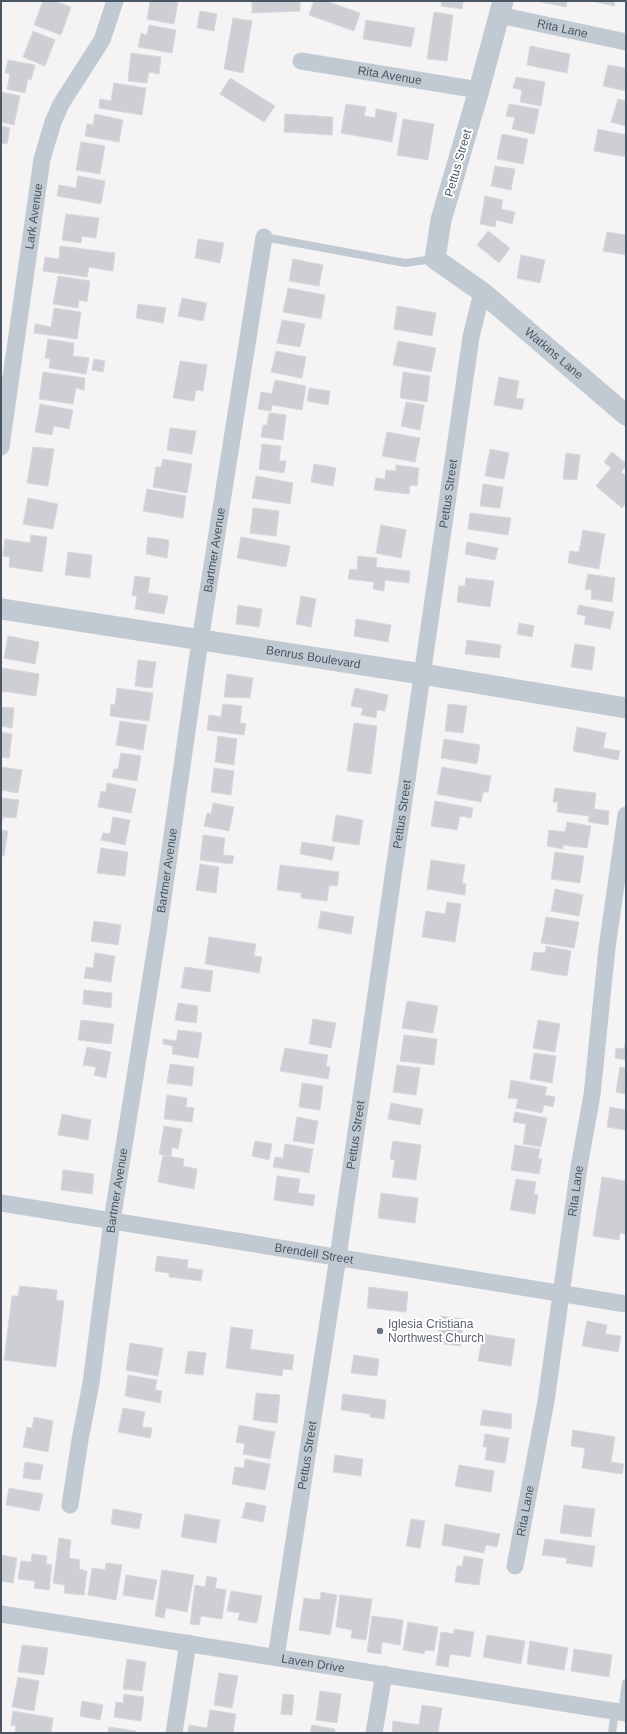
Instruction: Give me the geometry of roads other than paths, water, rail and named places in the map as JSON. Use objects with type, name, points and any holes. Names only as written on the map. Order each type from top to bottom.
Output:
[{"type":"street","name":"Lark Avenue","points":[[1,447],[42,159],[47,140],[62,104],[102,40],[115,1]]},
{"type":"street","name":"Rita Lane","points":[[501,8],[626,42]]},
{"type":"street","name":"Pettus Street","points":[[435,259],[442,220],[501,8]]},
{"type":"street","name":"Rita Avenue","points":[[301,62],[479,90]]},
{"type":"street","name":"Bartmer Avenue","points":[[70,1505],[80,1440],[92,1383],[112,1221],[159,926],[200,641],[264,236]]},
{"type":"street","points":[[435,259],[482,292]]},
{"type":"street","name":"Pettus Street","points":[[276,1657],[338,1256],[471,337],[482,292]]},
{"type":"street","name":"Watkins Lane","points":[[482,292],[626,415]]},
{"type":"street","name":"Benrus Boulevard","points":[[1,608],[200,641],[422,674],[626,708]]},
{"type":"street","name":"Rita Lane","points":[[515,1566],[546,1401],[579,1167],[592,1095],[607,948],[626,815]]},
{"type":"street","name":"Brendell Street","points":[[1,1203],[338,1256],[626,1304]]},
{"type":"street","name":"Laven Drive","points":[[1,1614],[621,1712]]},
{"type":"street","points":[[174,1733],[188,1643]]},
{"type":"street","points":[[374,1733],[384,1674]]},
{"type":"lane","points":[[264,236],[405,263],[435,259]]},
{"type":"lane","points":[[612,1733],[621,1712],[626,1683]]},
{"type":"place","name":"Iglesia Cristiana Northwest Church","points":[[380,1331]]}]
